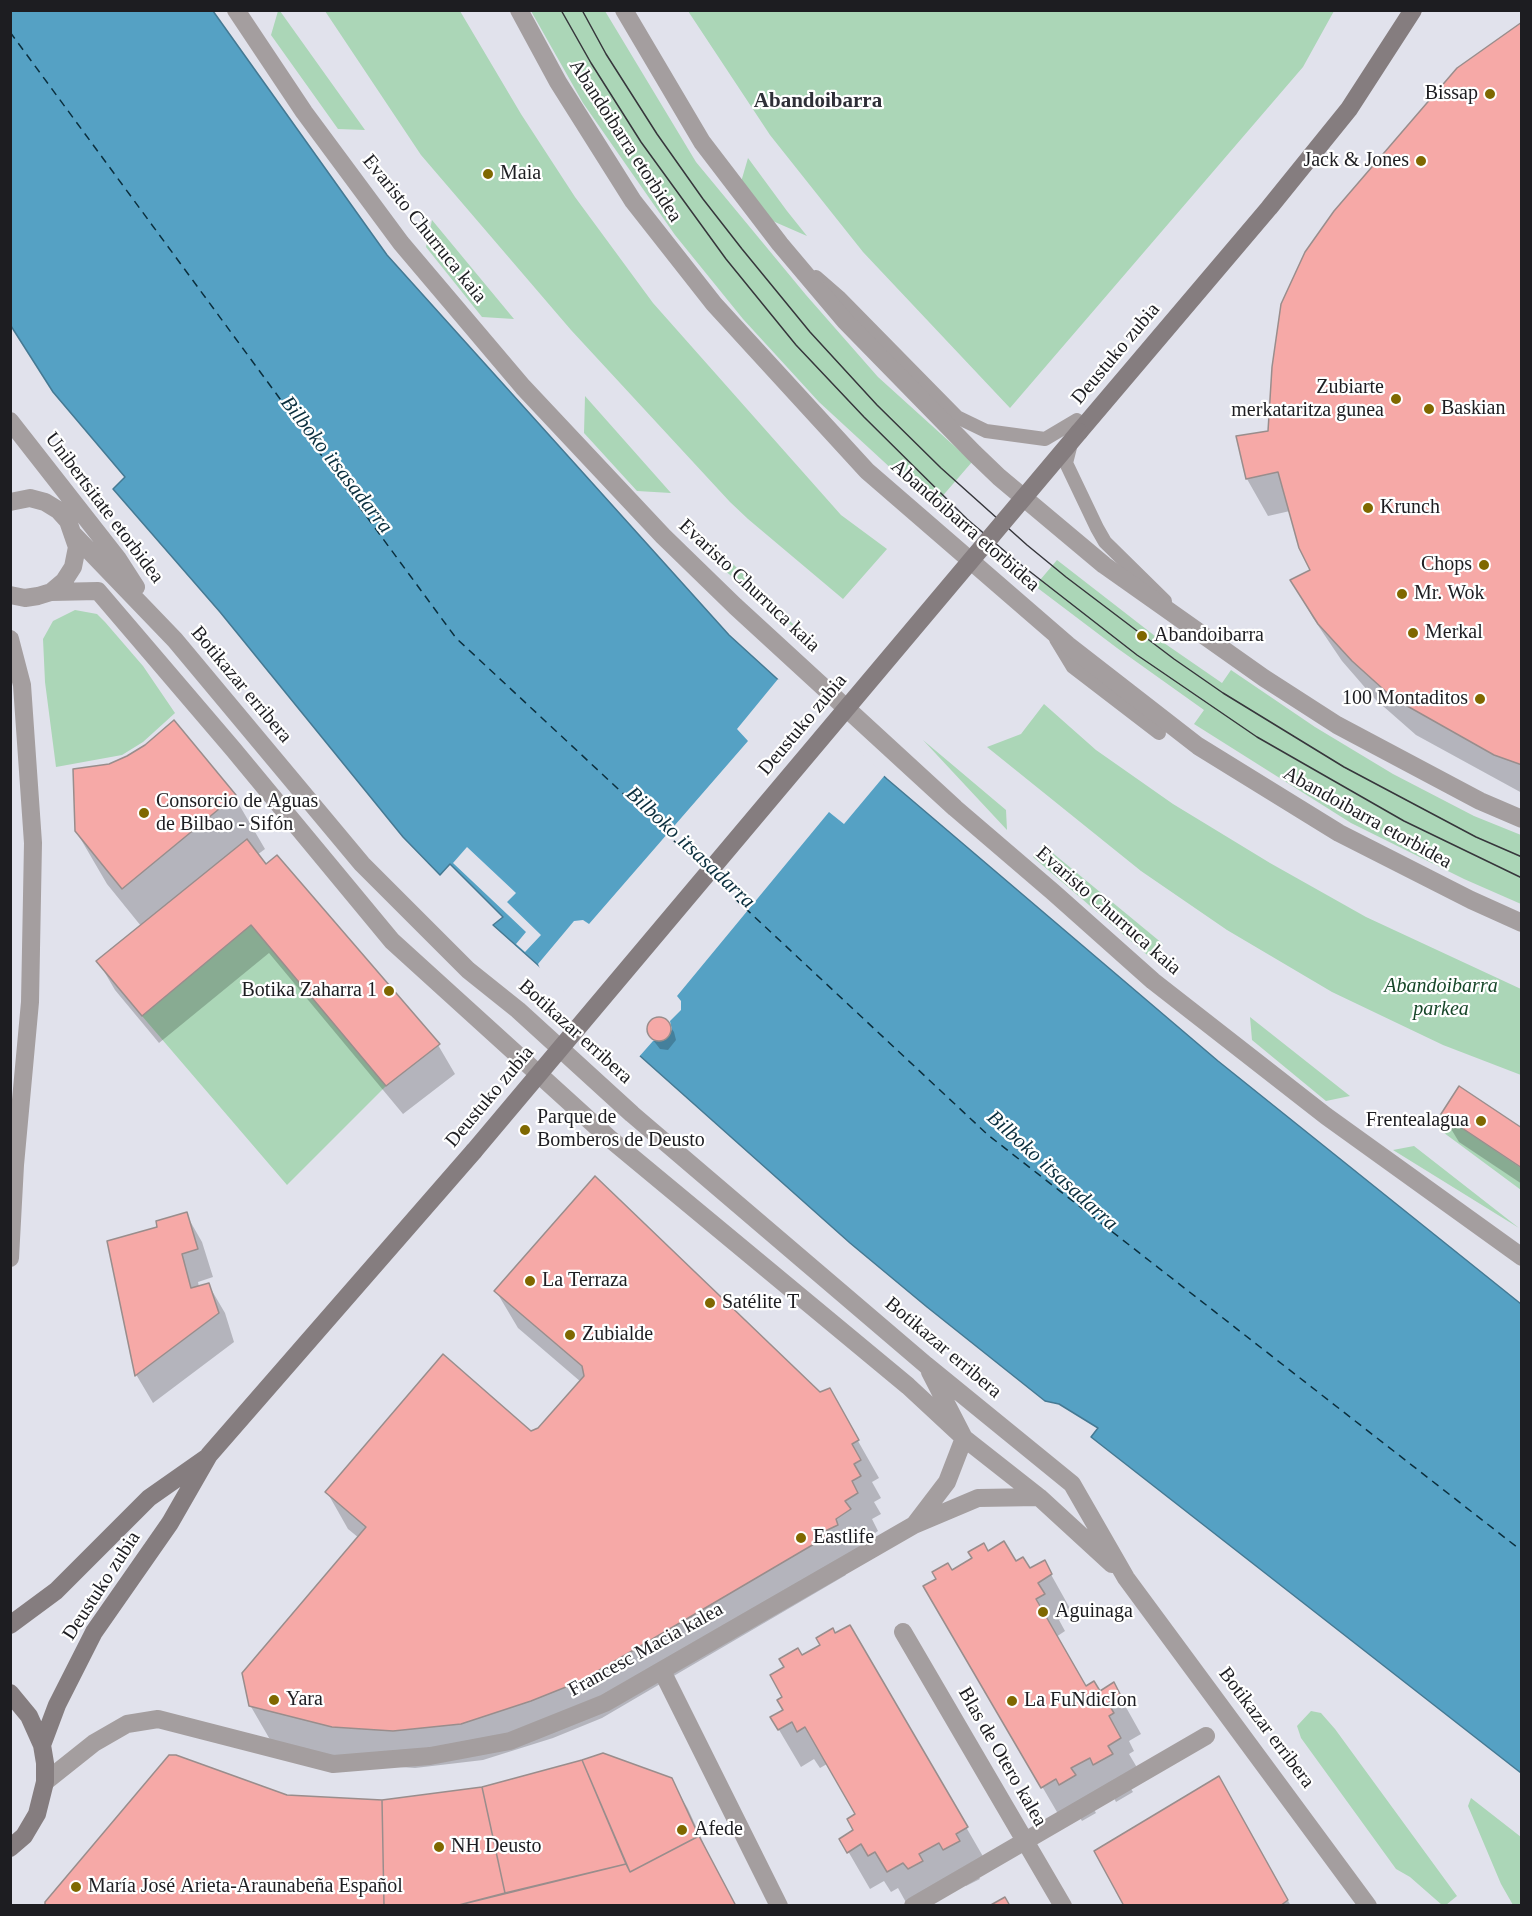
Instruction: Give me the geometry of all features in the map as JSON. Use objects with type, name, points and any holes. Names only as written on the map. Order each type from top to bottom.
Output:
[{"type":"main road","name":"Deustuko zubia","points":[[42,1745],[57,1705],[94,1632],[170,1523],[209,1455],[474,1151],[1269,208],[1349,109],[1413,10]]},
{"type":"main road","name":"Deustuko zubia","points":[[10,1625],[56,1591],[150,1498],[209,1455]]},
{"type":"main road","points":[[10,1693],[29,1716],[42,1745],[45,1763],[45,1782],[37,1814],[24,1836],[10,1848]]},
{"type":"street","name":"Evaristo Churruca kaia","points":[[236,10],[304,112],[401,243],[524,387],[663,536],[735,606],[956,808],[1153,981],[1326,1116],[1521,1257]]},
{"type":"street","name":"Abandoibarra etorbidea","points":[[519,10],[558,82],[633,201],[714,304],[867,471],[1050,630],[1198,746],[1339,833],[1471,900],[1521,922]]},
{"type":"street","points":[[624,10],[702,142],[780,244],[845,321],[974,453],[1104,565],[1204,637],[1337,724],[1480,801],[1521,819]]},
{"type":"street","name":"Unibertsitate etorbidea","points":[[10,421],[118,559],[160,624]]},
{"type":"street","name":"Unibertsitate etorbidea","points":[[10,502],[30,498],[45,502],[58,510],[68,521],[77,547],[73,567],[64,581],[51,592]]},
{"type":"street","name":"Botikazar erribera","points":[[74,535],[160,624],[362,864],[468,970],[518,1010],[632,1114],[926,1365],[1072,1484],[1126,1578],[1368,1905]]},
{"type":"street","name":"Botikazar erribera","points":[[51,592],[98,591],[392,941],[609,1138],[908,1386],[964,1438],[1039,1497],[1126,1578]]},
{"type":"street","points":[[10,595],[25,598],[51,592]]},
{"type":"street","points":[[10,639],[22,685],[33,843],[30,1002],[15,1165],[10,1258]]},
{"type":"street","points":[[926,1365],[964,1438]]},
{"type":"street","name":"Francesc Macia kalea","points":[[914,1525],[947,1482],[964,1438]]},
{"type":"street","name":"Francesc Macia kalea","points":[[45,1782],[94,1743],[127,1724],[158,1719],[333,1764],[430,1756],[510,1741],[605,1703],[914,1525],[978,1498],[1039,1497]]},
{"type":"street","name":"Blas de Otero kalea","points":[[903,1632],[1063,1905]]},
{"type":"street","points":[[662,1671],[779,1905]]},
{"type":"street","points":[[913,1905],[1206,1736]]},
{"type":"lane","points":[[780,244],[839,297],[957,417],[986,431],[1045,439],[1077,420],[1066,464],[1105,542],[1204,637]]},
{"type":"lane","points":[[1050,630],[1073,667],[1159,733]]},
{"type":"green space","points":[[278,11],[365,130],[338,129],[271,35]]},
{"type":"green space","points":[[325,11],[460,11],[521,114],[575,197],[653,303],[841,515],[887,549],[843,599],[730,502],[571,330],[421,155]]},
{"type":"green space","points":[[531,11],[605,11],[696,162],[806,295],[878,377],[972,462],[933,507],[819,402],[743,319],[675,235],[583,103]]},
{"type":"green space","points":[[688,11],[1334,11],[1303,67],[1010,408],[863,252],[770,135]]},
{"type":"green space","points":[[748,158],[807,236],[768,219],[741,182]]},
{"type":"green space","points":[[432,220],[514,319],[482,317],[426,247]]},
{"type":"green space","points":[[585,396],[671,493],[637,491],[584,433]]},
{"type":"green space","points":[[707,556],[725,556],[808,639]]},
{"type":"green space","points":[[1057,560],[1164,643],[1222,683],[1231,670],[1315,727],[1393,774],[1474,816],[1521,835],[1521,904],[1464,879],[1351,823],[1194,724],[1204,710],[1035,586]]},
{"type":"green space","points":[[75,610],[97,614],[105,622],[143,666],[175,713],[143,742],[122,755],[56,767],[45,682],[43,639],[53,621]]},
{"type":"green space","name":"Abandoibarra parkea","points":[[1044,704],[1096,750],[1173,804],[1270,863],[1366,917],[1521,989],[1521,1075],[1443,1045],[1332,992],[1227,930],[1141,871],[987,747],[1021,734]]},
{"type":"green space","points":[[923,740],[1006,810],[1007,830]]},
{"type":"green space","points":[[1043,845],[1163,944],[1152,959],[1033,857]]},
{"type":"green space","points":[[251,925],[386,1086],[287,1185],[142,1016]]},
{"type":"green space","points":[[1250,1017],[1350,1096],[1326,1101],[1252,1040]]},
{"type":"green space","points":[[1441,1114],[1521,1168],[1521,1190],[1432,1124]]},
{"type":"green space","points":[[1414,1146],[1519,1228],[1393,1150]]},
{"type":"green space","points":[[1311,1711],[1321,1713],[1335,1729],[1457,1896],[1446,1905],[1442,1905],[1410,1877],[1396,1869],[1301,1738],[1297,1726]]},
{"type":"green space","points":[[1471,1798],[1521,1837],[1521,1905],[1513,1905],[1501,1884],[1468,1806]]},
{"type":"water","name":"Bilboko itsasadarra","points":[[11,11],[213,11],[387,255],[729,635],[887,779],[1218,1061],[1521,1304],[1521,1773],[1091,1437],[1098,1428],[1059,1404],[1045,1401],[850,1243],[493,925],[503,917],[450,864],[440,875],[403,837],[220,612],[113,489],[125,477],[53,392],[11,326]]},
{"type":"pier","points":[[778,679],[784,681],[885,775],[844,824],[829,812],[677,996],[681,1001],[681,1010],[670,1021],[672,1030],[662,1041],[653,1041],[638,1058],[541,971],[538,964],[574,921],[583,920],[589,924],[748,741],[737,729]]},
{"type":"pier","points":[[467,847],[516,893],[507,902],[541,935],[525,952],[516,944],[526,932],[453,863]]},
{"type":"building","name":"Zubiarte merkataritza gunea","points":[[1522,22],[1522,765],[1494,755],[1393,698],[1352,661],[1318,624],[1290,580],[1310,570],[1299,548],[1278,472],[1246,479],[1236,436],[1268,431],[1272,367],[1281,304],[1305,252],[1334,211],[1457,68]]},
{"type":"building","name":"Consorcio de Aguas de Bilbao - Sifón","points":[[174,720],[236,795],[122,889],[75,831],[73,769],[109,764],[127,756],[145,745]]},
{"type":"building","points":[[247,839],[266,864],[277,855],[440,1044],[386,1086],[251,925],[142,1016],[96,961]]},
{"type":"building","points":[[659,1017],[668,1020],[671,1029],[668,1038],[659,1041],[650,1038],[647,1029],[650,1020]]},
{"type":"building","name":"Frentealagua","points":[[1459,1086],[1522,1128],[1522,1168],[1441,1114]]},
{"type":"building","points":[[595,1176],[820,1392],[830,1388],[859,1440],[852,1444],[861,1460],[854,1464],[861,1476],[852,1481],[858,1493],[845,1501],[851,1509],[836,1519],[838,1525],[823,1532],[826,1537],[581,1681],[531,1701],[461,1724],[393,1731],[332,1727],[249,1706],[242,1673],[366,1527],[325,1492],[443,1354],[531,1431],[538,1428],[584,1376],[582,1366],[494,1291]]},
{"type":"building","points":[[187,1212],[198,1249],[182,1254],[191,1288],[209,1283],[219,1313],[135,1376],[107,1241],[157,1227],[156,1221]]},
{"type":"building","points":[[1004,1541],[1016,1561],[1023,1557],[1030,1568],[1045,1560],[1052,1574],[1038,1583],[1045,1594],[1036,1599],[1086,1686],[1094,1681],[1100,1691],[1114,1682],[1121,1696],[1108,1703],[1114,1713],[1109,1716],[1121,1738],[1108,1746],[1113,1754],[1093,1765],[1090,1758],[1071,1768],[1076,1775],[1059,1785],[1056,1779],[1041,1788],[923,1586],[936,1579],[932,1572],[948,1563],[952,1570],[972,1558],[968,1552],[984,1543],[988,1551]]},
{"type":"building","points":[[850,1625],[968,1827],[956,1834],[960,1841],[943,1850],[939,1843],[919,1854],[923,1861],[908,1869],[903,1863],[887,1872],[875,1852],[868,1856],[861,1844],[847,1853],[839,1839],[853,1830],[847,1819],[855,1814],[805,1727],[797,1732],[792,1722],[778,1730],[770,1717],[783,1710],[777,1700],[782,1697],[770,1675],[784,1667],[779,1659],[798,1648],[802,1655],[820,1645],[816,1638],[833,1628],[835,1633]]},
{"type":"building","points":[[603,1753],[672,1778],[699,1836],[630,1872],[582,1760]]},
{"type":"building","points":[[169,1755],[176,1755],[287,1795],[382,1800],[384,1906],[45,1906],[45,1902]]},
{"type":"building","points":[[582,1760],[626,1864],[505,1893],[482,1787]]},
{"type":"building","points":[[1219,1776],[1288,1900],[1280,1906],[1124,1906],[1094,1851]]},
{"type":"building","name":"NH Deusto","points":[[482,1787],[505,1893],[455,1906],[384,1906],[382,1800]]},
{"type":"building","points":[[699,1836],[736,1906],[455,1906],[626,1864],[630,1872]]},
{"type":"building","points":[[1005,1897],[1010,1906],[989,1906]]},
{"type":"ferry route","points":[[10,32],[456,638],[702,867]]},
{"type":"ferry route","points":[[714,879],[988,1135],[1522,1551]]},
{"type":"tram line","points":[[561,10],[591,63],[641,142],[726,259],[796,345],[864,417],[967,519],[1015,560],[1137,655],[1257,737],[1404,821],[1522,878]]},
{"type":"tram line","points":[[582,10],[606,54],[657,134],[742,249],[810,332],[877,405],[941,468],[1066,577],[1223,693],[1344,767],[1476,837],[1522,857]]},
{"type":"place","name":"Bissap","points":[[1490,94]]},
{"type":"place","name":"Jack & Jones","points":[[1421,161]]},
{"type":"place","name":"Maia","points":[[488,174]]},
{"type":"place","name":"Zubiarte merkataritza gunea","points":[[1396,399]]},
{"type":"place","name":"Baskian","points":[[1429,409]]},
{"type":"place","name":"Krunch","points":[[1368,508]]},
{"type":"place","name":"Chops","points":[[1484,565]]},
{"type":"place","name":"Mr. Wok","points":[[1402,594]]},
{"type":"place","name":"Merkal","points":[[1413,633]]},
{"type":"place","name":"Abandoibarra","points":[[1142,636]]},
{"type":"place","name":"100 Montaditos","points":[[1480,699]]},
{"type":"place","name":"Consorcio de Aguas de Bilbao - Sifón","points":[[144,813]]},
{"type":"place","name":"Botika Zaharra 1","points":[[389,991]]},
{"type":"place","name":"Frentealagua","points":[[1481,1121]]},
{"type":"place","name":"Parque de Bomberos de Deusto","points":[[525,1130]]},
{"type":"place","name":"La Terraza","points":[[530,1281]]},
{"type":"place","name":"Satélite T","points":[[710,1303]]},
{"type":"place","name":"Zubialde","points":[[570,1335]]},
{"type":"place","name":"Eastlife","points":[[801,1538]]},
{"type":"place","name":"Aguinaga","points":[[1043,1612]]},
{"type":"place","name":"Yara","points":[[274,1700]]},
{"type":"place","name":"La FuNdicIon","points":[[1012,1701]]},
{"type":"place","name":"Afede","points":[[682,1830]]},
{"type":"place","name":"NH Deusto","points":[[439,1847]]},
{"type":"place","name":"María José Arieta-Araunabeña Español","points":[[76,1887]]},
{"type":"district","name":"Abandoibarra","points":[[818,102]]}]
